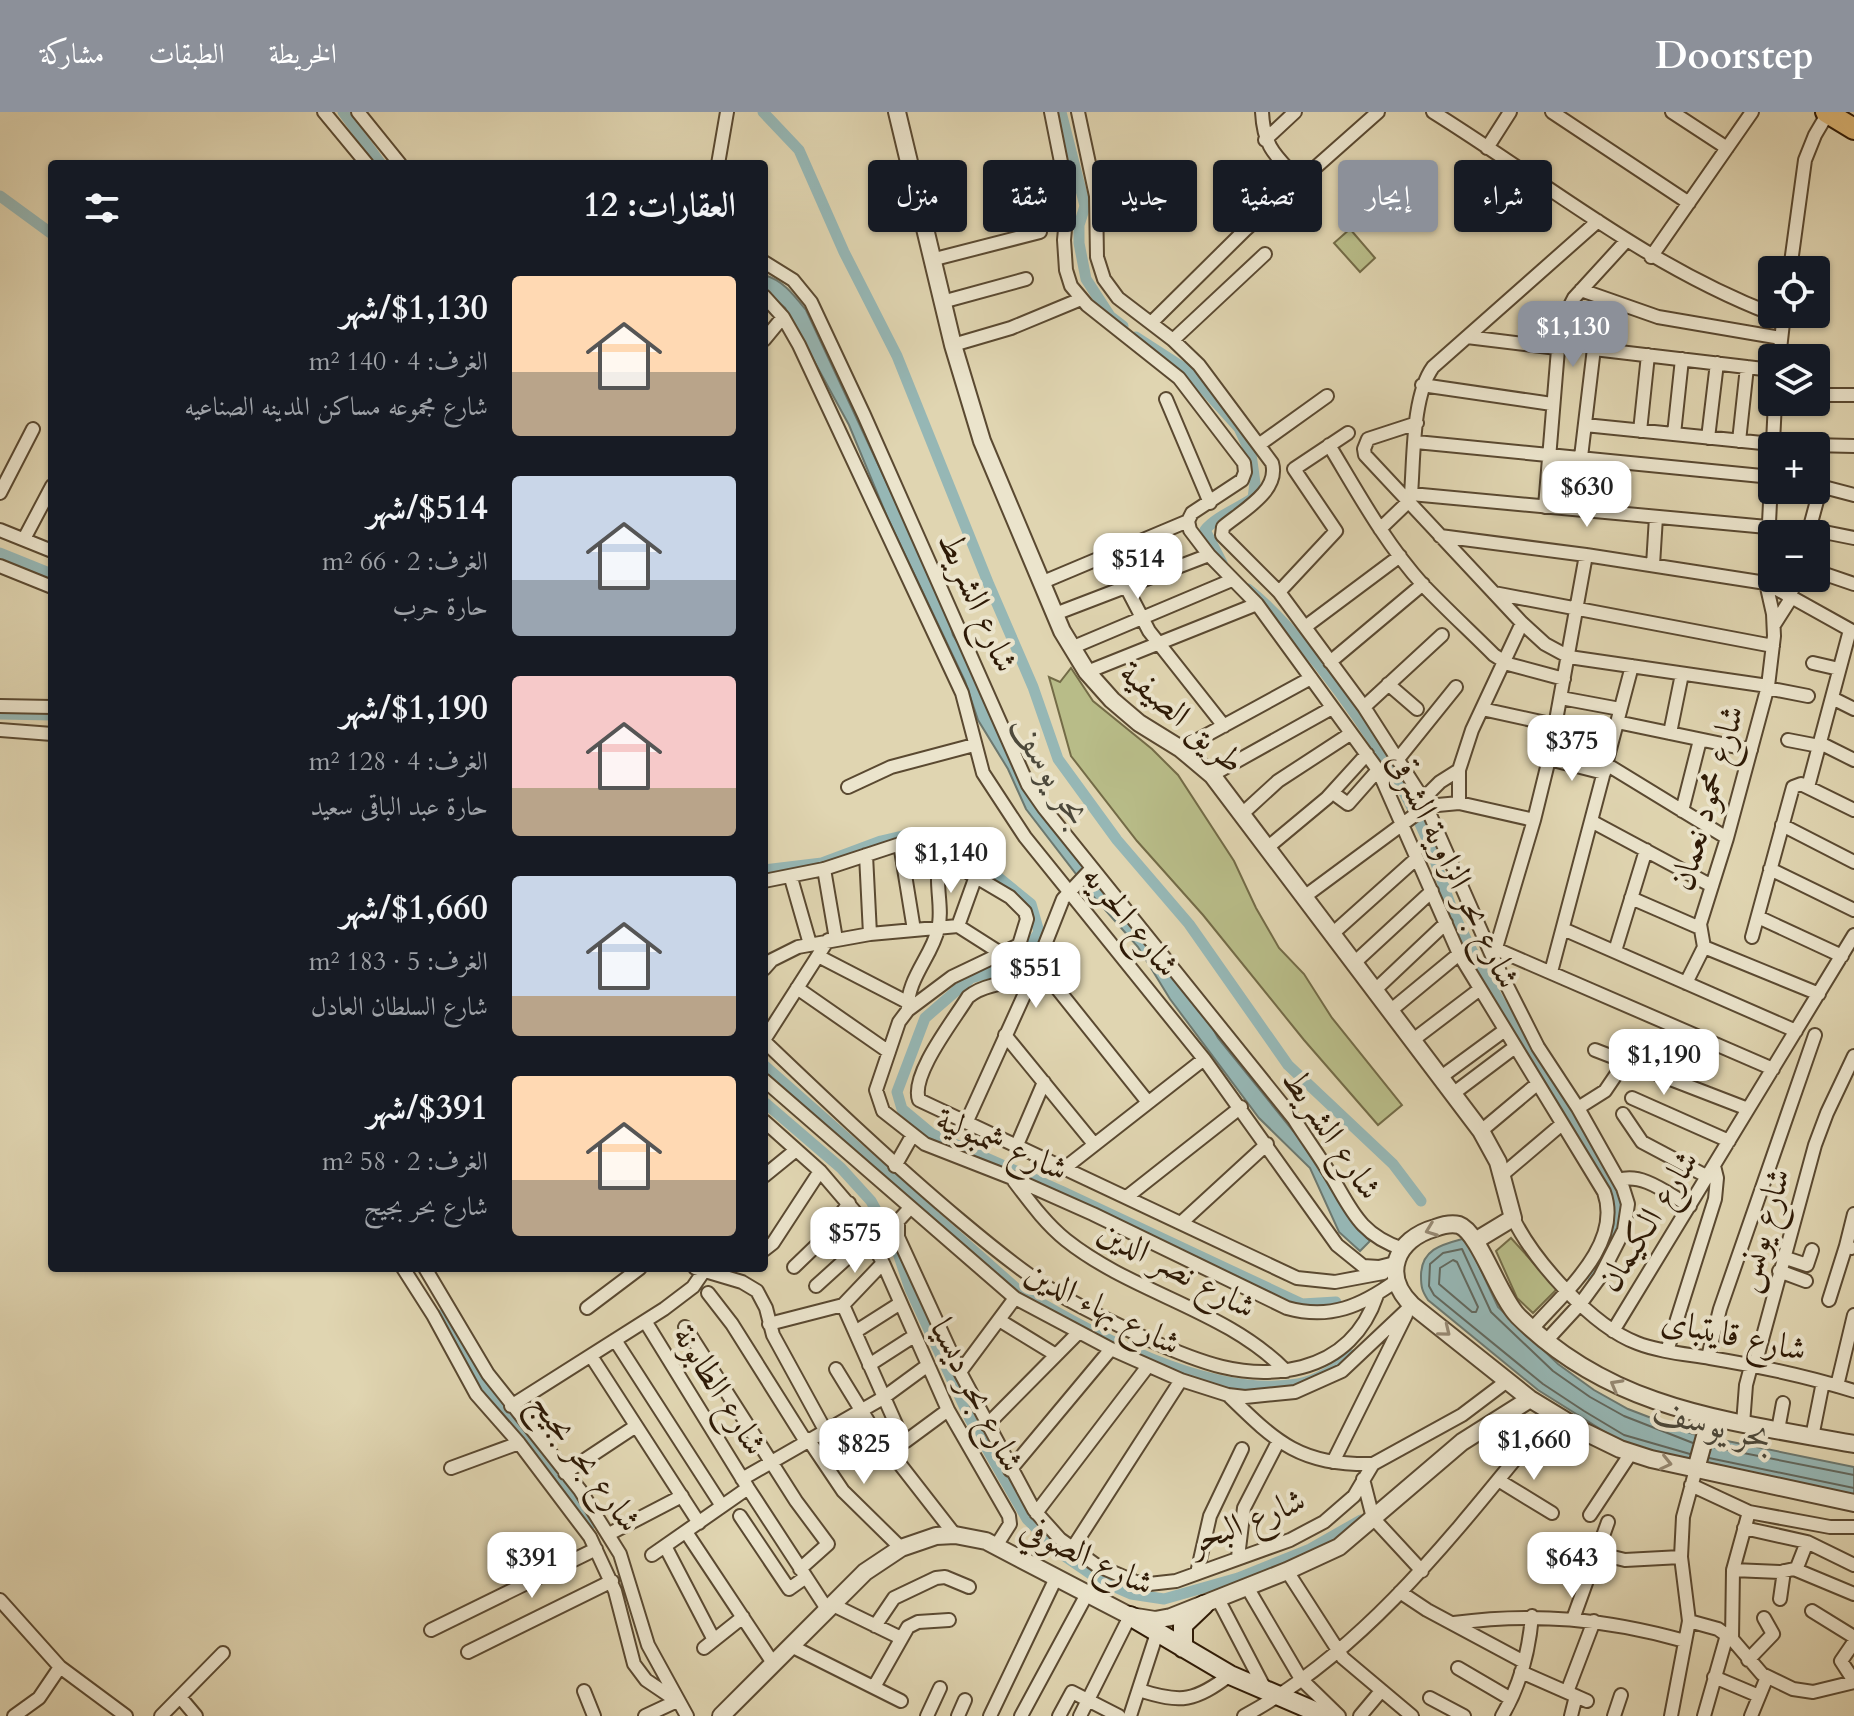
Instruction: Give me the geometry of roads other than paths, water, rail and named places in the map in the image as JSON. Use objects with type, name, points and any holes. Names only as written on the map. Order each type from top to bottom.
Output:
[{"type":"main road","points":[[1827,113],[1854,129]]},
{"type":"main road","points":[[1183,1648],[1183,1625],[1211,1602]]},
{"type":"main road","points":[[1130,1616],[1230,1675],[1327,1716]]},
{"type":"street","points":[[324,112],[364,160]]},
{"type":"street","points":[[358,112],[397,160]]},
{"type":"street","points":[[719,160],[727,112]]},
{"type":"street","name":"طريق الصيفية","points":[[897,112],[931,260],[982,441],[1071,648],[1087,672],[1125,712],[1181,749],[1212,775],[1481,1131],[1502,1175],[1513,1218]]},
{"type":"street","points":[[1043,582],[1188,521],[1192,513],[1242,480],[1245,472],[1244,463],[1179,378],[1081,299],[1071,286],[1066,270],[1064,234],[1068,197],[1051,112]]},
{"type":"street","name":"شارع بحر الزاوية الشرقى","points":[[1078,112],[1096,196],[1100,272],[1112,292],[1173,340],[1199,365],[1272,463],[1273,480],[1266,490],[1223,527],[1224,538],[1279,592],[1364,707],[1398,759],[1425,803],[1538,1047],[1578,1108],[1619,1180],[1628,1204],[1627,1222],[1604,1270],[1581,1303],[1546,1341]]},
{"type":"street","points":[[1262,112],[1265,140],[1282,160]]},
{"type":"street","points":[[1265,140],[1295,112]]},
{"type":"street","points":[[1322,164],[1378,112]]},
{"type":"street","points":[[1487,148],[1510,112]]},
{"type":"street","points":[[1552,112],[1689,203]]},
{"type":"street","points":[[1672,112],[1727,148]]},
{"type":"street","points":[[1651,257],[1752,112]]},
{"type":"street","points":[[1438,113],[1651,257],[1716,290],[1758,307]]},
{"type":"street","points":[[1792,256],[1808,150],[1827,113]]},
{"type":"street","points":[[1380,529],[1409,498],[1422,385],[1433,367],[1598,221]]},
{"type":"street","points":[[931,260],[1040,232]]},
{"type":"street","points":[[1151,323],[1243,232]]},
{"type":"street","points":[[1545,507],[1557,348],[1563,315],[1581,290],[1627,240]]},
{"type":"street","points":[[1173,340],[1265,254]]},
{"type":"street","name":"شارع الشريط","points":[[768,264],[793,280],[811,302],[1028,785],[1090,869],[1294,1119],[1326,1166],[1356,1219],[1397,1266]]},
{"type":"street","points":[[942,302],[1026,279]]},
{"type":"street","points":[[1581,290],[1673,320],[1781,338]]},
{"type":"street","points":[[1581,457],[1600,298]]},
{"type":"street","points":[[953,345],[1011,328],[1081,299]]},
{"type":"street","name":"شارع الحريه","points":[[768,300],[783,317],[807,360],[962,693],[983,773],[997,798],[1073,886],[1241,1107],[1316,1219],[1349,1257],[1363,1266],[1397,1266]]},
{"type":"street","points":[[768,335],[783,317]]},
{"type":"street","points":[[1780,328],[1780,344]]},
{"type":"street","points":[[1467,337],[1557,348]]},
{"type":"street","points":[[1594,349],[1758,368]]},
{"type":"street","points":[[1640,431],[1648,355]]},
{"type":"street","points":[[1674,434],[1682,359]]},
{"type":"street","points":[[1708,438],[1717,363]]},
{"type":"street","points":[[1739,441],[1747,367]]},
{"type":"street","points":[[1422,385],[1552,404]]},
{"type":"street","points":[[1830,395],[1854,395]]},
{"type":"street","points":[[1260,444],[1327,396]]},
{"type":"street","points":[[1166,399],[1210,503]]},
{"type":"street","points":[[1417,423],[1368,439],[1365,455],[1545,644],[1569,657],[1808,696]]},
{"type":"street","points":[[1585,425],[1758,443]]},
{"type":"street","points":[[0,493],[33,429]]},
{"type":"street","points":[[1279,592],[1335,534],[1335,528],[1294,469],[1348,433]]},
{"type":"street","points":[[1416,442],[1758,476]]},
{"type":"street","points":[[1329,445],[1380,529],[1423,584],[1503,662],[1564,679]]},
{"type":"street","points":[[1830,445],[1854,446]]},
{"type":"street","points":[[1830,489],[1854,495]]},
{"type":"street","points":[[24,539],[48,494]]},
{"type":"street","points":[[1409,498],[1758,526]]},
{"type":"street","points":[[1653,565],[1656,517]]},
{"type":"street","name":"شارع بحر الزاوية الشرقى","points":[[1188,521],[1190,530],[1209,555],[1257,604],[1378,770],[1459,954],[1604,1192],[1609,1209],[1601,1243],[1567,1290],[1532,1329]]},
{"type":"street","points":[[0,530],[48,549]]},
{"type":"street","points":[[1830,535],[1854,538]]},
{"type":"street","points":[[1440,536],[1758,582]]},
{"type":"street","points":[[1109,554],[1157,644],[1224,726]]},
{"type":"street","points":[[1055,614],[1209,555]]},
{"type":"street","points":[[1586,555],[1549,759],[1494,953],[1551,972],[1773,1069]]},
{"type":"street","points":[[1305,627],[1400,556]]},
{"type":"street","points":[[0,566],[48,585]]},
{"type":"street","points":[[1830,576],[1854,584]]},
{"type":"street","points":[[1071,648],[1232,580]]},
{"type":"street","points":[[1330,662],[1423,584]]},
{"type":"street","name":"شارع محمود نعمان","points":[[1704,947],[1700,928],[1767,687],[1774,625],[1768,592]]},
{"type":"street","points":[[1781,592],[1852,631],[1808,787]]},
{"type":"street","name":"شارع محمود نعمان","points":[[1774,625],[1792,592]]},
{"type":"street","points":[[1494,593],[1773,646]]},
{"type":"street","points":[[1087,672],[1257,604]]},
{"type":"street","points":[[1459,803],[1459,770],[1482,709],[1522,623]]},
{"type":"street","points":[[1364,707],[1442,635]]},
{"type":"street","points":[[1813,663],[1839,669]]},
{"type":"street","points":[[1551,972],[1632,666]]},
{"type":"street","points":[[1670,733],[1682,674]]},
{"type":"street","points":[[1181,749],[1311,678]]},
{"type":"street","points":[[1388,684],[1417,709]]},
{"type":"street","points":[[1398,759],[1456,687]]},
{"type":"street","points":[[1561,698],[1620,709]]},
{"type":"street","points":[[1832,698],[1854,709]]},
{"type":"street","points":[[0,706],[48,707]]},
{"type":"street","points":[[1212,775],[1332,708]]},
{"type":"street","points":[[1482,709],[1555,725]]},
{"type":"street","points":[[1617,722],[1751,750]]},
{"type":"street","points":[[0,730],[48,734]]},
{"type":"street","points":[[1242,814],[1278,781],[1350,734]]},
{"type":"street","points":[[1682,811],[1700,740]]},
{"type":"street","points":[[1788,740],[1819,744],[1854,760]]},
{"type":"street","points":[[848,787],[891,767],[974,745]]},
{"type":"street","points":[[1267,848],[1333,793],[1367,754]]},
{"type":"street","points":[[1549,759],[1605,768],[1727,838]]},
{"type":"street","points":[[1333,793],[1348,804],[1378,770]]},
{"type":"street","points":[[1304,897],[1403,823],[1425,803],[1440,782],[1459,770]]},
{"type":"street","points":[[1752,937],[1792,788],[1799,784],[1808,787],[1854,810]]},
{"type":"street","points":[[1425,803],[1459,803],[1534,820]]},
{"type":"street","points":[[1591,821],[1712,886]]},
{"type":"street","points":[[1782,825],[1854,862]]},
{"type":"street","name":"شارع شمبولية","points":[[900,844],[915,842],[1010,897],[1026,916],[1027,923],[1019,945],[952,977],[907,1006],[876,1090],[883,1111],[912,1136],[1012,1178],[1300,1312],[1327,1313],[1354,1307],[1377,1295],[1397,1266]]},
{"type":"street","points":[[768,881],[824,869],[900,844],[914,930]]},
{"type":"street","points":[[1615,951],[1646,850]]},
{"type":"street","points":[[866,855],[870,934]]},
{"type":"street","points":[[818,956],[907,1006],[939,927],[936,876],[941,855]]},
{"type":"street","points":[[1331,935],[1417,858]]},
{"type":"street","points":[[768,1034],[818,956],[832,940],[824,869]]},
{"type":"street","points":[[967,1121],[1005,1035],[1024,981],[1073,886],[1090,869]]},
{"type":"street","points":[[1770,869],[1854,910]]},
{"type":"street","points":[[958,926],[976,876]]},
{"type":"street","points":[[791,878],[810,944]]},
{"type":"street","points":[[1353,964],[1432,891]]},
{"type":"street","points":[[1631,898],[1700,928]]},
{"type":"street","points":[[1758,917],[1842,956]]},
{"type":"street","points":[[1374,991],[1446,923]]},
{"type":"street","points":[[768,966],[784,953],[810,944],[870,934],[958,926],[1002,954],[1024,981]]},
{"type":"street","points":[[1563,929],[1796,1031]]},
{"type":"street","name":"شارع الكيمان","points":[[1613,1331],[1854,935]]},
{"type":"street","points":[[1686,983],[1704,947],[1819,994]]},
{"type":"street","points":[[1390,1011],[1459,954]]},
{"type":"street","points":[[1036,962],[1147,1101]]},
{"type":"street","points":[[1024,981],[977,990],[968,997],[921,1074],[915,1090],[919,1100],[1297,1278],[1335,1282],[1397,1266]]},
{"type":"street","points":[[797,988],[889,1052]]},
{"type":"street","points":[[1413,1040],[1480,989]]},
{"type":"street","points":[[1441,1077],[1505,1030]]},
{"type":"street","points":[[1005,1035],[1094,1144]]},
{"type":"street","points":[[1708,1357],[1720,1309],[1815,1035]]},
{"type":"street","points":[[768,1044],[895,1166],[1016,1266],[1077,1305],[1163,1346],[1210,1365],[1244,1372],[1286,1371],[1309,1365],[1338,1351],[1352,1340],[1368,1319],[1377,1295]]},
{"type":"street","points":[[1454,1093],[1515,1047]]},
{"type":"street","points":[[1595,1050],[1748,1109]]},
{"type":"street","name":"شارع يونس","points":[[1743,1424],[1746,1385],[1757,1358],[1821,1129],[1854,1056]]},
{"type":"street","points":[[1066,1167],[1204,1059]]},
{"type":"street","points":[[1578,1108],[1605,1091],[1624,1063]]},
{"type":"street","points":[[1017,1145],[1044,1082]]},
{"type":"street","name":"شارع بهاء الدين","points":[[768,1084],[1015,1298],[1078,1333],[1181,1380],[1228,1395],[1270,1397],[1311,1387],[1342,1371],[1411,1307]]},
{"type":"street","points":[[1481,1131],[1537,1084]]},
{"type":"street","points":[[1632,1098],[1729,1141]]},
{"type":"street","points":[[1128,1196],[1241,1107]]},
{"type":"street","points":[[1623,1114],[1642,1142],[1711,1171],[1717,1178],[1715,1199],[1667,1351]]},
{"type":"street","points":[[1502,1175],[1562,1124]]},
{"type":"street","name":"شارع بحر ديسيا","points":[[768,1127],[820,1171],[849,1203],[883,1263],[948,1410],[1009,1516],[1010,1524],[996,1546]]},
{"type":"street","points":[[895,1166],[912,1136]]},
{"type":"street","points":[[1182,1222],[1267,1144]]},
{"type":"street","points":[[768,1173],[796,1150]]},
{"type":"street","points":[[768,1247],[820,1171]]},
{"type":"street","points":[[1619,1180],[1631,1177],[1641,1180],[1690,1206]]},
{"type":"street","name":"شارع نصر الدين","points":[[1012,1178],[1043,1218],[1077,1248],[1130,1280],[1239,1333],[1272,1356],[1286,1371]]},
{"type":"street","points":[[794,1267],[822,1240],[849,1203]]},
{"type":"street","name":"شارع البحر","points":[[909,1209],[898,1221],[898,1237],[960,1372],[1010,1470],[1036,1513],[1072,1549],[1096,1565],[1136,1582],[1163,1583],[1197,1573],[1290,1540],[1324,1522],[1348,1504],[1373,1464],[1462,1415],[1507,1381]]},
{"type":"street","points":[[1829,1300],[1850,1248],[1854,1214]]},
{"type":"street","points":[[1475,1241],[1513,1218]]},
{"type":"street","name":"شارع قايتباى","points":[[1513,1218],[1528,1246],[1567,1290],[1613,1331],[1640,1345],[1752,1366],[1854,1391]]},
{"type":"street","points":[[1854,1444],[1743,1424],[1709,1423],[1629,1392],[1572,1361],[1508,1305],[1475,1241],[1460,1226],[1448,1224],[1426,1230],[1413,1238],[1397,1266],[1399,1290],[1411,1307],[1552,1414],[1631,1453],[1695,1472],[1854,1503]]},
{"type":"street","points":[[816,1286],[869,1238]]},
{"type":"street","points":[[1783,1257],[1806,1266],[1812,1250]]},
{"type":"street","points":[[769,1324],[843,1305],[883,1263]]},
{"type":"street","points":[[1779,1271],[1806,1281]]},
{"type":"street","name":"شارع بحر بجيج","points":[[406,1272],[476,1394],[519,1443],[593,1543],[612,1581],[634,1664],[646,1680],[677,1701]]},
{"type":"street","name":"شارع بحر بجيج","points":[[427,1272],[464,1336],[511,1406],[607,1532],[625,1564],[648,1645],[687,1716]]},
{"type":"street","points":[[587,1308],[635,1272]]},
{"type":"street","points":[[511,1406],[645,1321],[693,1287],[700,1272]]},
{"type":"street","points":[[711,1272],[742,1282],[757,1291],[763,1299],[769,1324],[825,1430]]},
{"type":"street","points":[[742,1282],[747,1272]]},
{"type":"street","points":[[708,1293],[843,1491],[901,1548]]},
{"type":"street","points":[[960,1372],[1015,1298]]},
{"type":"street","points":[[855,1332],[899,1304]]},
{"type":"street","points":[[843,1305],[904,1441],[948,1410]]},
{"type":"street","points":[[1333,1462],[1411,1307]]},
{"type":"street","points":[[1837,1386],[1852,1336],[1854,1315]]},
{"type":"street","points":[[1368,1319],[1383,1333]]},
{"type":"street","points":[[999,1320],[1056,1355]]},
{"type":"street","name":"شارع الطابونة","points":[[645,1321],[745,1484],[803,1573],[829,1606]]},
{"type":"street","points":[[685,1327],[828,1544],[789,1589],[740,1516]]},
{"type":"street","points":[[987,1425],[1078,1333]]},
{"type":"street","points":[[869,1365],[914,1336]]},
{"type":"street","points":[[615,1340],[722,1506]]},
{"type":"street","points":[[1010,1470],[1111,1349]]},
{"type":"street","points":[[591,1356],[699,1523]]},
{"type":"street","points":[[652,1555],[722,1506],[771,1461],[883,1398],[928,1365]]},
{"type":"street","points":[[1036,1513],[1148,1366]]},
{"type":"street","points":[[836,1369],[860,1411],[955,1535]]},
{"type":"street","points":[[1072,1549],[1181,1380]]},
{"type":"street","points":[[1812,1437],[1823,1382]]},
{"type":"street","points":[[1228,1395],[1278,1442],[1305,1455],[1333,1462],[1373,1464]]},
{"type":"street","name":"شارع الصوفي","points":[[721,1716],[865,1572],[918,1540],[955,1535],[971,1537],[996,1546],[1130,1616],[1163,1619],[1287,1571],[1339,1547],[1467,1438],[1530,1399]]},
{"type":"street","points":[[1778,1430],[1783,1403]]},
{"type":"street","points":[[1244,1716],[1273,1693],[1301,1679],[1422,1571],[1552,1414]]},
{"type":"street","points":[[1671,1716],[1689,1621],[1681,1557],[1683,1517],[1709,1423]]},
{"type":"street","points":[[565,1473],[636,1426]]},
{"type":"street","points":[[1238,1557],[1244,1508],[1278,1442]]},
{"type":"street","points":[[451,1468],[519,1443]]},
{"type":"street","points":[[1197,1573],[1210,1516],[1242,1449]]},
{"type":"street","points":[[1590,1515],[1631,1453]]},
{"type":"street","points":[[1695,1472],[1749,1512],[1830,1527],[1854,1527]]},
{"type":"street","points":[[1363,1479],[1373,1518],[1422,1571]]},
{"type":"street","points":[[1498,1480],[1552,1513]]},
{"type":"street","points":[[431,1630],[593,1543],[607,1532],[682,1496]]},
{"type":"street","points":[[1704,1716],[1729,1637],[1733,1570],[1749,1512]]},
{"type":"street","points":[[1573,1619],[1608,1522]]},
{"type":"street","points":[[1744,1528],[1807,1542],[1854,1565]]},
{"type":"street","points":[[686,1532],[773,1663]]},
{"type":"street","points":[[1795,1600],[1780,1597],[1790,1571],[1807,1542]]},
{"type":"street","points":[[665,1546],[709,1644],[743,1617]]},
{"type":"street","points":[[1596,1553],[1625,1560],[1681,1557]]},
{"type":"street","points":[[1733,1570],[1790,1571],[1854,1594]]},
{"type":"street","points":[[1287,1571],[1336,1650],[1351,1667],[1412,1716]]},
{"type":"street","points":[[875,1626],[894,1598],[936,1578],[945,1577],[969,1587]]},
{"type":"street","points":[[990,1716],[1056,1578]]},
{"type":"street","points":[[468,1652],[612,1581]]},
{"type":"street","points":[[1247,1587],[1301,1679],[1327,1716]]},
{"type":"street","points":[[1400,1592],[1577,1696]]},
{"type":"street","points":[[1021,1716],[1087,1594]]},
{"type":"street","points":[[0,1600],[60,1667],[126,1716]]},
{"type":"street","points":[[1211,1602],[1273,1693]]},
{"type":"street","points":[[620,1611],[637,1604]]},
{"type":"street","points":[[829,1606],[901,1638]]},
{"type":"street","points":[[1689,1621],[1709,1625],[1729,1637],[1767,1677],[1806,1692],[1854,1682],[1841,1661],[1854,1639],[1812,1611]]},
{"type":"street","points":[[1080,1716],[1130,1616]]},
{"type":"street","points":[[1458,1668],[1508,1710],[1523,1667],[1532,1616]]},
{"type":"street","points":[[1454,1623],[1532,1616],[1573,1619],[1685,1641]]},
{"type":"street","points":[[1748,1660],[1773,1634],[1764,1618]]},
{"type":"street","points":[[874,1687],[901,1638],[913,1624],[949,1620]]},
{"type":"street","points":[[1571,1716],[1594,1621]]},
{"type":"street","points":[[1130,1716],[1157,1633]]},
{"type":"street","points":[[791,1646],[901,1701]]},
{"type":"street","points":[[161,1716],[223,1653]]},
{"type":"street","points":[[14,1716],[39,1698],[60,1667]]},
{"type":"street","points":[[1139,1690],[1171,1699],[1188,1699],[1209,1691],[1230,1675]]},
{"type":"street","points":[[1714,1677],[1759,1696]]},
{"type":"street","points":[[1751,1716],[1767,1677]]},
{"type":"street","points":[[927,1716],[940,1688]]},
{"type":"street","points":[[584,1691],[594,1716]]},
{"type":"street","points":[[1360,1716],[1381,1691]]},
{"type":"street","points":[[1059,1716],[1072,1692],[1119,1716]]},
{"type":"street","points":[[1614,1716],[1621,1695]]},
{"type":"street","points":[[180,1697],[196,1716]]},
{"type":"street","points":[[1430,1698],[1464,1716]]},
{"type":"street","points":[[958,1716],[965,1700]]},
{"type":"street","points":[[645,1716],[677,1701]]},
{"type":"water","points":[[768,276],[782,284],[806,310],[947,612],[953,635],[980,679],[1018,774],[1198,1002],[1218,1038],[1328,1174],[1352,1222],[1370,1241],[1360,1251],[1339,1232],[1310,1168],[1259,1118],[1170,999],[1138,947],[1093,896],[1026,809],[1008,769],[978,720],[965,681],[888,519],[849,425],[785,308],[768,293]]},
{"type":"water","points":[[1466,1238],[1498,1307],[1558,1364],[1594,1390],[1628,1409],[1693,1434],[1854,1467],[1854,1496],[1686,1461],[1621,1442],[1538,1390],[1424,1294],[1422,1267],[1429,1253]]},
{"type":"waterway","name":"بحر يوسف","points":[[343,112],[378,160]]},
{"type":"waterway","points":[[763,112],[799,150],[844,252],[897,356],[1033,687],[1058,759],[1117,840],[1189,924],[1288,1065],[1393,1164],[1421,1201]]},
{"type":"waterway","points":[[1061,112],[1085,206],[1079,225],[1079,243],[1086,279],[1110,316],[1123,326]]},
{"type":"waterway","points":[[0,196],[48,231]]},
{"type":"waterway","points":[[1136,337],[1187,370],[1239,428],[1251,454],[1255,483],[1253,498],[1205,530],[1222,563]]},
{"type":"waterway","points":[[0,553],[48,572]]},
{"type":"waterway","points":[[1248,589],[1305,648],[1380,751],[1416,816],[1454,914],[1495,994],[1617,1190],[1616,1225],[1592,1276]]},
{"type":"waterway","points":[[0,714],[48,715]]},
{"type":"waterway","points":[[768,870],[822,863],[881,841],[915,833],[988,869],[1031,904],[1039,932],[1017,965],[971,978],[925,1018],[897,1092],[902,1109],[932,1134],[1302,1304],[1336,1302]]},
{"type":"waterway","points":[[768,1069],[1017,1289],[1115,1343],[1190,1372],[1227,1382],[1263,1386],[1312,1380],[1352,1355]]},
{"type":"waterway","points":[[768,1105],[841,1168],[871,1201],[896,1247],[910,1289],[970,1419],[1027,1519],[1063,1555],[1101,1581],[1131,1594],[1164,1599],[1238,1578],[1310,1549],[1361,1520]]},
{"type":"waterway","points":[[439,1315],[483,1388],[592,1523]]}]
